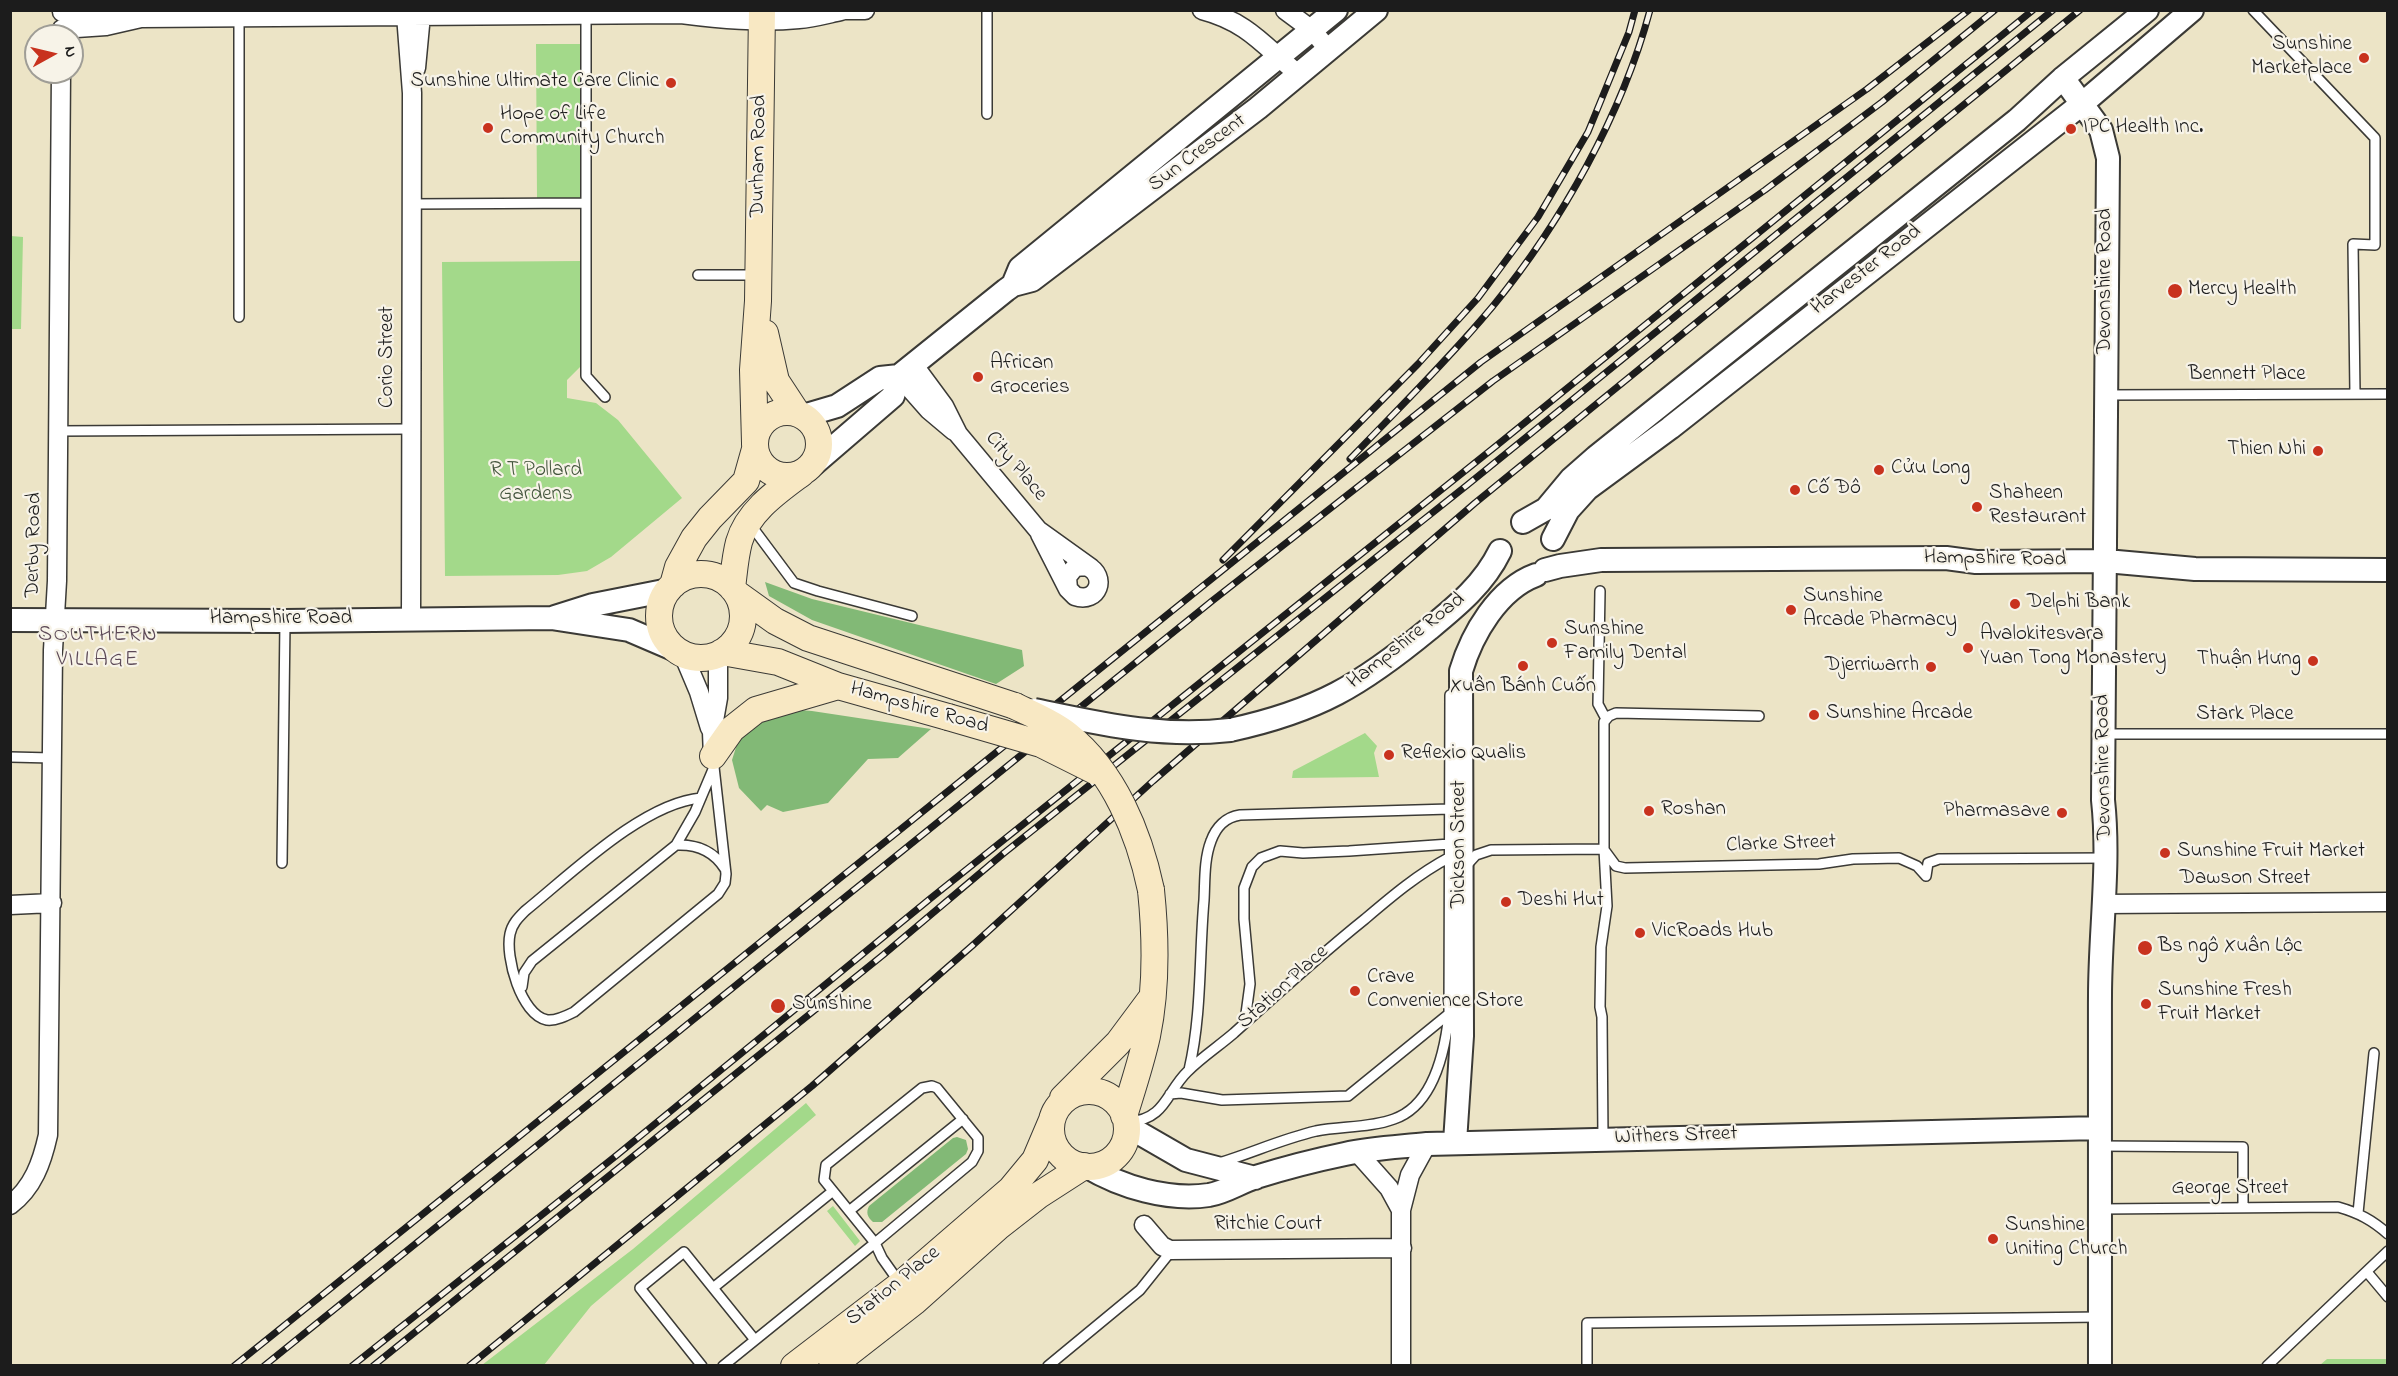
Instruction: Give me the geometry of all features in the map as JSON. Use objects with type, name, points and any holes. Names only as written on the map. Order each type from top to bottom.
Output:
[{"type":"main road","name":"Durham Road","points":[[755,446],[753,370],[758,301],[762,16]]},
{"type":"main road","name":"Durham Road","points":[[758,301],[776,381],[800,415]]},
{"type":"main road","points":[[671,587],[690,576],[699,574],[717,578],[734,591],[740,602],[743,620],[736,639],[720,654],[701,659],[680,653],[665,639],[659,622],[661,605],[683,556],[702,528],[746,481],[758,430],[766,420],[784,412],[800,415],[812,424],[819,442],[818,454],[805,471],[786,477],[770,472],[758,460],[755,446]]},
{"type":"main road","name":"Sun Crescent","points":[[734,591],[740,539],[749,522],[771,496],[805,471]]},
{"type":"main road","name":"Hampshire Road","points":[[734,591],[775,621],[808,638],[1015,706],[1066,733],[1082,748],[1109,783],[1136,837],[1151,890],[1155,939],[1147,1037],[1126,1121]]},
{"type":"main road","name":"Hampshire Road","points":[[720,654],[778,662],[838,686],[1041,744],[1094,771],[1109,783]]},
{"type":"main road","points":[[713,752],[732,729],[756,710],[838,686]]},
{"type":"main road","name":"Hampshire Road","points":[[1055,1114],[1071,1089],[1118,1043],[1152,994]]},
{"type":"main road","points":[[1096,1091],[1114,1100],[1126,1121],[1125,1138],[1116,1155],[1099,1165],[1085,1166],[1069,1161],[1058,1150],[1052,1135],[1055,1114],[1066,1098],[1077,1092],[1096,1091]]},
{"type":"main road","name":"Station Place","points":[[832,1365],[1011,1189],[1035,1160],[1055,1114]]},
{"type":"main road","name":"Station Place","points":[[794,1365],[907,1293],[1039,1195],[1085,1166]]},
{"type":"street","points":[[681,14],[704,10]]},
{"type":"street","points":[[62,22],[107,11],[141,18],[248,15],[681,14],[731,20],[762,16],[800,20],[840,11],[865,10]]},
{"type":"street","points":[[1202,10],[1241,25],[1256,36],[1275,60],[1294,78]]},
{"type":"street","points":[[1285,10],[1312,30],[1328,49]]},
{"type":"street","name":"Sun Crescent","points":[[1012,285],[1020,268],[1336,10]]},
{"type":"street","name":"Sun Crescent","points":[[800,415],[837,406],[880,378],[906,370],[1012,285],[1032,280],[1258,108],[1376,10]]},
{"type":"street","name":"Harvester Road","points":[[1523,522],[1546,509],[1571,479],[1596,457],[2017,120],[2063,78],[2146,10]]},
{"type":"street","name":"Harvester Road","points":[[1553,540],[1568,510],[1587,489],[1670,428],[2083,103],[2192,10]]},
{"type":"street","name":"Corio Street","points":[[411,620],[413,15]]},
{"type":"street","name":"Devonshire Road","points":[[2063,78],[2101,130],[2108,158],[2103,734],[2106,858],[2102,903],[2099,1137],[2100,1365]]},
{"type":"street","name":"Derby Road","points":[[10,1205],[17,1200],[34,1178],[42,1160],[48,1136],[61,84]]},
{"type":"street","points":[[1243,86],[1258,108]]},
{"type":"street","name":"Sun Crescent","points":[[805,471],[893,396],[906,370]]},
{"type":"street","name":"City Place","points":[[906,370],[929,410],[958,434],[1038,530],[1068,589]]},
{"type":"street","points":[[1523,522],[1541,526],[1553,540],[1554,557],[1533,577],[1512,572],[1503,563],[1500,551],[1506,532],[1523,522]]},
{"type":"street","name":"City Place","points":[[1038,530],[1091,568]]},
{"type":"street","name":"Hampshire Road","points":[[1553,540],[1601,560]]},
{"type":"street","name":"Hampshire Road","points":[[1015,706],[1152,732],[1196,734],[1230,730],[1293,714],[1325,701],[1376,671],[1456,605],[1489,572],[1500,551]]},
{"type":"street","name":"Hampshire Road","points":[[1533,577],[1560,566],[1601,560],[1946,558],[1976,562],[2106,561],[2195,569],[2388,570]]},
{"type":"street","points":[[1083,565],[1097,573],[1099,587],[1088,597],[1079,598],[1068,589],[1067,577],[1072,570],[1083,565]]},
{"type":"street","name":"Dickson Street","points":[[1455,1142],[1455,867],[1461,671],[1469,648],[1480,628],[1500,602],[1533,577]]},
{"type":"street","name":"Hampshire Road","points":[[551,618],[593,605],[671,587]]},
{"type":"street","name":"Hampshire Road","points":[[10,620],[285,621],[551,618],[629,630],[680,653]]},
{"type":"street","points":[[680,653],[699,692],[713,752]]},
{"type":"street","points":[[713,752],[720,654]]},
{"type":"street","name":"Dawson Street","points":[[2102,903],[2388,902]]},
{"type":"street","points":[[10,905],[52,903]]},
{"type":"street","name":"Withers Street","points":[[1126,1121],[1181,1157],[1205,1166],[1255,1178]]},
{"type":"street","name":"Withers Street","points":[[1085,1166],[1116,1182],[1177,1195],[1212,1194],[1255,1178],[1357,1152],[1455,1142],[1603,1139],[2099,1137]]},
{"type":"street","points":[[1401,1365],[1401,1210],[1410,1175],[1427,1144]]},
{"type":"street","points":[[1357,1152],[1389,1188],[1401,1210]]},
{"type":"street","points":[[1144,1225],[1162,1246],[1172,1250]]},
{"type":"street","name":"Ritchie Court","points":[[1172,1250],[1402,1248]]},
{"type":"lane","points":[[987,10],[987,114]]},
{"type":"lane","points":[[2253,10],[2375,138],[2375,244],[2353,244],[2355,394]]},
{"type":"lane","points":[[586,14],[586,376],[605,398]]},
{"type":"lane","points":[[239,317],[248,15]]},
{"type":"lane","points":[[412,204],[586,203]]},
{"type":"lane","points":[[698,275],[758,275]]},
{"type":"lane","name":"Bennett Place","points":[[2106,395],[2388,394]]},
{"type":"lane","points":[[58,430],[411,429]]},
{"type":"lane","points":[[749,522],[795,583],[912,616]]},
{"type":"lane","points":[[1480,609],[1533,577]]},
{"type":"lane","points":[[1600,591],[1598,704],[1606,718]]},
{"type":"lane","points":[[282,863],[285,621]]},
{"type":"lane","points":[[1461,640],[1450,680],[1449,809],[1450,844],[1455,867],[1486,851],[1604,849]]},
{"type":"lane","points":[[1603,1139],[1600,1007],[1601,946],[1607,906],[1602,729],[1606,718],[1612,714],[1621,713],[1758,716]]},
{"type":"lane","name":"Stark Place","points":[[2103,734],[2388,734]]},
{"type":"lane","points":[[701,798],[678,802],[630,827],[519,916],[510,934],[509,950],[512,967],[523,996],[534,1014],[547,1020],[558,1019],[573,1012],[712,900],[725,883],[726,874],[713,752]]},
{"type":"lane","points":[[523,996],[522,980],[532,962],[676,845],[701,798],[713,752]]},
{"type":"lane","points":[[10,757],[52,758]]},
{"type":"lane","points":[[1189,1070],[1199,1008],[1199,965],[1207,863],[1211,840],[1220,826],[1228,818],[1240,814],[1449,809]]},
{"type":"lane","points":[[1245,1021],[1250,984],[1244,919],[1245,888],[1252,867],[1261,858],[1280,851],[1303,853],[1450,844]]},
{"type":"lane","points":[[676,845],[692,845],[703,849],[720,862],[726,874]]},
{"type":"lane","name":"Clarke Street","points":[[1604,849],[1614,864],[1625,868],[1819,864],[1876,858],[1904,859],[1917,866],[1926,876],[1928,863],[1939,859],[2106,858]]},
{"type":"lane","name":"Station Place","points":[[1126,1121],[1143,1119],[1162,1108],[1189,1070],[1392,895],[1422,873],[1455,867]]},
{"type":"lane","points":[[1170,1094],[1181,1093],[1222,1100],[1348,1096],[1455,1009]]},
{"type":"lane","points":[[1205,1166],[1221,1163],[1294,1137],[1329,1129],[1385,1121],[1408,1112],[1436,1073],[1455,1009]]},
{"type":"lane","points":[[2374,1053],[2358,1213],[2373,1221],[2388,1234]]},
{"type":"lane","points":[[723,1365],[875,1243],[976,1157],[978,1138],[937,1088],[932,1086],[922,1088],[826,1165],[823,1170],[824,1179],[875,1243],[882,1258],[907,1293]]},
{"type":"lane","points":[[849,1211],[963,1119]]},
{"type":"lane","points":[[2099,1137],[2243,1147],[2242,1208]]},
{"type":"lane","points":[[713,1288],[833,1191]]},
{"type":"lane","name":"George Street","points":[[2101,1209],[2338,1208],[2358,1213]]},
{"type":"lane","points":[[1048,1365],[1140,1290],[1172,1250]]},
{"type":"lane","points":[[2267,1365],[2388,1251]]},
{"type":"lane","points":[[702,1365],[640,1288],[684,1252],[755,1340]]},
{"type":"lane","points":[[2367,1272],[2388,1297]]},
{"type":"lane","points":[[1587,1365],[1587,1323],[2101,1317]]},
{"type":"green space","points":[[536,44],[580,44],[582,198],[537,198]]},
{"type":"green space","points":[[11,236],[23,237],[21,329],[11,329]]},
{"type":"green space","name":"R T Pollard Gardens","points":[[581,261],[582,365],[567,380],[567,398],[596,403],[618,420],[682,498],[611,557],[587,571],[558,575],[445,576],[442,262]]},
{"type":"green space","points":[[765,582],[812,599],[1022,650],[1024,666],[996,684],[812,620],[769,596]]},
{"type":"green space","points":[[787,709],[931,729],[898,758],[868,759],[828,803],[783,812],[767,805],[761,811],[739,788],[732,760],[739,738],[761,717]]},
{"type":"green space","points":[[1365,733],[1377,746],[1374,753],[1379,777],[1292,778],[1293,771]]},
{"type":"green space","points":[[806,1103],[816,1115],[591,1306],[544,1365],[482,1365],[633,1249]]},
{"type":"green space","points":[[957,1137],[966,1140],[968,1149],[966,1154],[882,1222],[871,1220],[868,1214],[869,1206]]},
{"type":"green space","points":[[833,1206],[860,1241],[855,1246],[827,1211]]},
{"type":"green space","points":[[2327,1359],[2387,1359],[2387,1365],[2320,1365]]},
{"type":"railway","points":[[1223,560],[1418,364],[1478,298],[1538,217],[1588,132],[1629,32],[1635,10]]},
{"type":"railway","points":[[1350,459],[1476,326],[1542,240],[1565,204],[1606,128],[1638,49],[1650,10]]},
{"type":"railway","points":[[234,1366],[1481,362],[1867,89],[1969,10]]},
{"type":"railway","points":[[264,1366],[1212,601],[1493,381],[1765,190],[1882,102],[1995,10]]},
{"type":"railway","points":[[352,1366],[617,1155],[931,898],[1496,446],[2033,10]]},
{"type":"railway","points":[[373,1366],[883,955],[1004,853],[1466,486],[2053,10]]},
{"type":"railway","points":[[469,1366],[812,1086],[973,945],[1153,781],[1475,503],[2080,10]]},
{"type":"place","name":"Sunshine Marketplace","points":[[2364,58]]},
{"type":"place","name":"Sunshine Ultimate Care Clinic","points":[[671,83]]},
{"type":"place","name":"Hope of Life Community Church","points":[[488,128]]},
{"type":"place","name":"IPC Health Inc.","points":[[2071,129]]},
{"type":"place","name":"Mercy Health","points":[[2175,291]]},
{"type":"place","name":"African Groceries","points":[[978,377]]},
{"type":"place","name":"Thien Nhi","points":[[2318,451]]},
{"type":"place","name":"Cửu Long","points":[[1879,470]]},
{"type":"place","name":"Cố Đô","points":[[1795,490]]},
{"type":"place","name":"Shaheen Restaurant","points":[[1977,507]]},
{"type":"place","name":"Delphi Bank","points":[[2015,604]]},
{"type":"place","name":"Sunshine Arcade Pharmacy","points":[[1791,610]]},
{"type":"place","name":"Sunshine Family Dental","points":[[1552,643]]},
{"type":"place","name":"Avalokitesvara Yuan Tong Monastery","points":[[1968,648]]},
{"type":"place","name":"Thuận Hưng","points":[[2313,661]]},
{"type":"place","name":"Xuân Bánh Cuốn","points":[[1523,666]]},
{"type":"place","name":"Djerriwarrh","points":[[1931,667]]},
{"type":"place","name":"Sunshine Arcade","points":[[1814,715]]},
{"type":"place","name":"Reflexio Qualis","points":[[1389,755]]},
{"type":"place","name":"Roshan","points":[[1649,811]]},
{"type":"place","name":"Pharmasave","points":[[2062,813]]},
{"type":"place","name":"Sunshine Fruit Market","points":[[2165,853]]},
{"type":"place","name":"Deshi Hut","points":[[1506,902]]},
{"type":"place","name":"VicRoads Hub","points":[[1640,933]]},
{"type":"place","name":"Bs ngô Xuân Lộc","points":[[2145,948]]},
{"type":"place","name":"Crave Convenience Store","points":[[1355,991]]},
{"type":"place","name":"Sunshine Fresh Fruit Market","points":[[2146,1004]]},
{"type":"place","name":"Sunshine","points":[[778,1006]]},
{"type":"place","name":"Sunshine Uniting Church","points":[[1993,1239]]},
{"type":"district","name":"SOUTHERN VILLAGE","points":[[98,648]]}]
